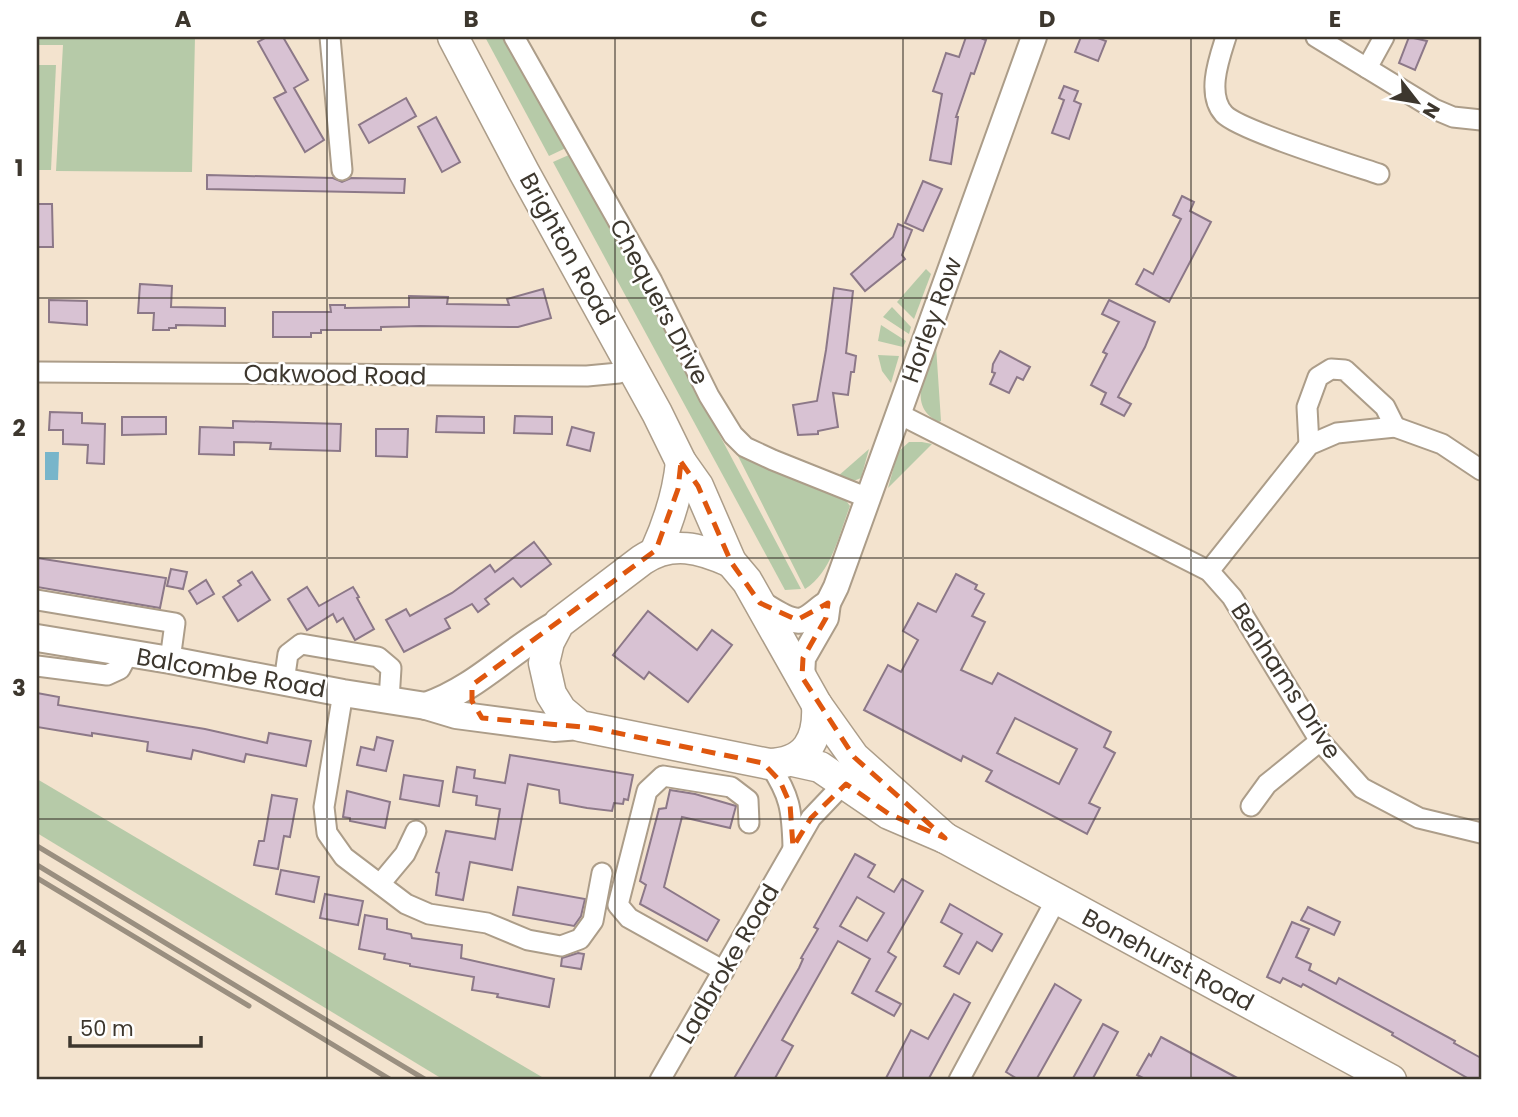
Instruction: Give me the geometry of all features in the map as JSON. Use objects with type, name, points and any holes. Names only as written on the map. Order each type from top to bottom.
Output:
[{"type":"main road","name":"Brighton Road","points":[[453,37],[681,462],[698,485],[731,562],[747,581],[817,705]]},
{"type":"main road","points":[[426,706],[450,698],[472,685],[656,550],[678,489],[681,462]]},
{"type":"main road","points":[[656,550],[685,547],[706,551],[731,562]]},
{"type":"main road","points":[[559,623],[549,642],[544,663],[546,678],[551,694],[561,710],[580,726]]},
{"type":"main road","name":"Balcombe Road","points":[[37,638],[426,706],[456,715],[554,728],[580,726],[781,762]]},
{"type":"main road","points":[[472,685],[472,701],[482,718]]},
{"type":"main road","points":[[781,762],[812,740],[818,719],[817,705]]},
{"type":"main road","name":"Bonehurst Road","points":[[817,705],[850,770],[889,814],[945,838],[1391,1080]]},
{"type":"main road","name":"Bonehurst Road","points":[[781,762],[850,770]]},
{"type":"street","points":[[330,37],[342,170]]},
{"type":"street","name":"Chequers Drive","points":[[514,37],[652,281],[709,396],[733,435],[745,447],[868,498]]},
{"type":"street","name":"Horley Row","points":[[802,677],[803,658],[826,618],[828,603],[1034,37]]},
{"type":"street","points":[[1226,37],[1214,90],[1224,114],[1247,127],[1379,174]]},
{"type":"street","points":[[1315,37],[1434,108],[1454,117],[1481,120]]},
{"type":"street","points":[[1367,68],[1384,37]]},
{"type":"street","name":"Oakwood Road","points":[[37,372],[573,377],[619,373],[631,366]]},
{"type":"street","points":[[1309,445],[1307,407],[1318,377],[1331,369],[1345,370],[1385,407],[1395,427]]},
{"type":"street","name":"Benhams Drive","points":[[899,414],[1209,571],[1231,597],[1320,741],[1362,788],[1419,818],[1481,833]]},
{"type":"street","points":[[1209,571],[1309,445],[1337,433],[1395,427],[1442,444],[1481,470]]},
{"type":"street","points":[[37,600],[175,623],[170,660]]},
{"type":"street","points":[[760,603],[797,620],[809,617],[828,603]]},
{"type":"street","points":[[284,682],[288,654],[302,644],[378,657],[391,668],[389,700]]},
{"type":"street","points":[[37,666],[107,675],[120,669],[128,654]]},
{"type":"street","points":[[343,693],[324,807],[327,833],[344,857],[418,911],[488,923],[527,940],[561,946],[572,943],[586,932],[593,921],[603,873]]},
{"type":"street","points":[[1251,806],[1267,784],[1320,741]]},
{"type":"street","points":[[781,762],[780,781],[790,804],[793,847]]},
{"type":"street","name":"Ladbroke Road","points":[[660,1080],[793,847],[811,818],[850,770]]},
{"type":"street","points":[[724,971],[629,918],[618,905],[647,791],[663,776],[731,787],[748,800],[749,823]]},
{"type":"street","points":[[380,884],[405,854],[416,831]]},
{"type":"street","points":[[958,1080],[1056,900]]},
{"type":"highlighted area","points":[[681,462],[698,486],[731,562],[760,603],[797,620],[828,603],[826,618],[803,658],[802,677],[854,757],[945,838],[889,814],[846,784],[811,818],[793,847],[790,804],[780,781],[763,763],[593,728],[482,718],[472,701],[472,685],[656,550],[678,489]]},
{"type":"green space","points":[[37,37],[195,37],[192,172],[56,171],[63,45],[37,45]]},
{"type":"green space","points":[[485,37],[508,37],[568,147],[549,156]]},
{"type":"green space","points":[[37,65],[56,65],[51,170],[37,170]]},
{"type":"green space","points":[[571,154],[801,589],[785,590],[553,162]]},
{"type":"green space","points":[[926,269],[931,274],[914,319],[897,302]]},
{"type":"green space","points":[[892,307],[911,327],[909,334],[883,317]]},
{"type":"green space","points":[[881,325],[906,341],[903,347],[878,341]]},
{"type":"green space","points":[[936,346],[939,422],[923,407],[921,398],[924,377]]},
{"type":"green space","points":[[878,355],[899,356],[891,383],[882,371]]},
{"type":"green space","points":[[909,442],[932,444],[888,488],[898,452]]},
{"type":"green space","points":[[869,449],[861,478],[851,482],[837,477]]},
{"type":"green space","points":[[735,450],[842,495],[850,506],[828,563],[822,573],[805,589]]},
{"type":"green space","points":[[37,779],[547,1080],[444,1080],[37,833]]},
{"type":"water","points":[[45,452],[59,452],[58,480],[45,480]]},
{"type":"building","points":[[267,37],[283,37],[308,80],[294,88],[324,140],[305,152],[274,98],[286,92],[258,42]]},
{"type":"building","points":[[966,37],[985,37],[983,39],[986,40],[956,117],[951,164],[930,160],[942,94],[933,91],[946,53],[959,57]]},
{"type":"building","points":[[1081,37],[1095,37],[1106,41],[1098,61],[1075,52]]},
{"type":"building","points":[[1409,37],[1427,41],[1415,70],[1399,63]]},
{"type":"building","points":[[1064,86],[1078,91],[1074,101],[1081,104],[1069,139],[1052,133],[1064,100],[1059,98]]},
{"type":"building","points":[[406,98],[416,116],[369,143],[359,125]]},
{"type":"building","points":[[436,117],[460,162],[442,172],[418,127]]},
{"type":"building","points":[[207,175],[333,178],[342,182],[351,178],[405,179],[404,193],[207,189]]},
{"type":"building","points":[[923,181],[942,189],[923,231],[905,223]]},
{"type":"building","points":[[1182,196],[1194,202],[1190,211],[1211,222],[1169,302],[1136,284],[1144,269],[1153,274],[1181,219],[1173,215]]},
{"type":"building","points":[[37,204],[52,204],[53,247],[37,247]]},
{"type":"building","points":[[898,224],[912,230],[902,255],[905,259],[865,291],[851,274],[893,237]]},
{"type":"building","points":[[140,284],[172,286],[171,307],[225,308],[225,326],[176,325],[176,328],[169,330],[153,330],[154,313],[138,313]]},
{"type":"building","points":[[834,288],[853,291],[846,353],[856,356],[854,372],[851,372],[848,395],[833,393],[838,427],[818,431],[818,434],[798,435],[793,405],[817,401]]},
{"type":"building","points":[[543,289],[551,318],[518,327],[381,327],[381,330],[321,330],[321,333],[311,333],[311,337],[273,337],[273,312],[331,312],[330,305],[345,305],[345,308],[409,307],[409,296],[448,297],[447,304],[509,305],[507,299]]},
{"type":"building","points":[[49,300],[87,301],[87,325],[49,322]]},
{"type":"building","points":[[1109,300],[1155,322],[1118,397],[1131,404],[1124,416],[1101,404],[1106,393],[1091,385],[1107,354],[1103,352],[1119,322],[1102,314]]},
{"type":"building","points":[[1000,351],[1030,367],[1023,380],[1017,377],[1009,393],[990,384],[995,373],[992,372],[993,364]]},
{"type":"building","points":[[50,412],[82,413],[82,423],[105,424],[104,464],[87,463],[88,445],[63,444],[63,430],[49,430]]},
{"type":"building","points":[[437,416],[484,417],[484,433],[436,432]]},
{"type":"building","points":[[515,416],[552,417],[552,434],[514,433]]},
{"type":"building","points":[[122,417],[166,417],[166,434],[122,435]]},
{"type":"building","points":[[233,421],[341,424],[340,451],[270,449],[271,443],[234,442],[234,455],[199,454],[200,427],[233,428]]},
{"type":"building","points":[[572,427],[594,433],[590,451],[567,445]]},
{"type":"building","points":[[376,429],[408,429],[407,457],[376,456]]},
{"type":"building","points":[[534,542],[551,564],[521,587],[513,578],[485,599],[489,604],[478,612],[472,604],[445,619],[450,628],[404,652],[386,620],[406,609],[410,616],[452,593],[490,565],[495,572]]},
{"type":"building","points":[[37,558],[166,578],[160,608],[37,587]]},
{"type":"building","points":[[171,569],[187,572],[183,589],[167,586]]},
{"type":"building","points":[[252,572],[270,600],[238,621],[223,597],[241,585],[238,581]]},
{"type":"building","points":[[956,574],[977,585],[975,589],[984,594],[972,616],[985,622],[961,670],[992,684],[998,673],[1111,732],[1104,747],[1115,753],[1089,803],[1100,808],[1087,834],[986,781],[992,771],[963,756],[961,761],[864,710],[888,665],[901,672],[918,640],[903,631],[918,603],[936,612]],"holes":[[[1015,718],[1077,749],[1059,784],[997,753]]]},
{"type":"building","points":[[206,580],[214,594],[197,604],[189,591]]},
{"type":"building","points":[[307,587],[319,606],[353,587],[374,629],[355,640],[343,618],[337,622],[333,614],[307,630],[288,599]]},
{"type":"building","points":[[648,611],[697,650],[712,630],[732,645],[688,702],[649,672],[644,679],[613,655]]},
{"type":"building","points":[[37,693],[59,697],[58,705],[205,729],[267,743],[269,733],[311,741],[306,766],[246,754],[244,762],[193,750],[191,759],[147,751],[148,742],[37,727]]},
{"type":"building","points":[[377,737],[393,741],[386,771],[357,765],[361,747],[374,750]]},
{"type":"building","points":[[510,755],[633,775],[628,800],[624,799],[623,804],[614,803],[612,811],[587,808],[560,803],[559,790],[528,784],[512,870],[470,862],[463,900],[436,895],[439,873],[436,872],[446,831],[495,839],[500,809],[476,805],[477,796],[453,792],[457,767],[475,770],[474,778],[505,783]]},
{"type":"building","points":[[404,775],[443,781],[439,806],[400,799]]},
{"type":"building","points":[[670,790],[736,806],[730,828],[682,817],[664,887],[719,920],[707,941],[640,904],[646,885],[640,881],[659,809],[666,808]]},
{"type":"building","points":[[347,791],[390,802],[385,828],[343,817]]},
{"type":"building","points":[[272,795],[297,799],[290,837],[284,836],[278,869],[254,865],[259,841],[264,841]]},
{"type":"building","points":[[855,854],[875,865],[868,877],[894,892],[902,879],[923,891],[888,952],[896,957],[876,991],[901,1004],[894,1016],[852,993],[870,959],[838,941],[782,1040],[793,1046],[774,1080],[733,1080],[799,968],[803,959],[801,958],[818,929],[814,927]],"holes":[[[857,897],[884,913],[867,941],[840,926]]]},
{"type":"building","points":[[281,870],[319,877],[314,902],[276,894]]},
{"type":"building","points":[[518,887],[585,899],[581,916],[574,926],[513,915]]},
{"type":"building","points":[[325,894],[363,901],[358,925],[320,918]]},
{"type":"building","points":[[950,904],[1002,934],[992,951],[977,942],[959,974],[944,966],[962,934],[941,922]]},
{"type":"building","points":[[1308,907],[1340,922],[1334,935],[1301,920]]},
{"type":"building","points":[[365,915],[387,919],[387,929],[411,934],[412,938],[462,945],[461,958],[554,979],[549,1007],[472,990],[474,977],[410,966],[384,959],[385,954],[359,949]]},
{"type":"building","points":[[1292,922],[1309,929],[1296,957],[1311,964],[1309,970],[1336,984],[1339,978],[1455,1041],[1454,1043],[1481,1058],[1481,1080],[1471,1080],[1392,1035],[1393,1033],[1303,984],[1301,987],[1283,978],[1280,983],[1267,977]]},
{"type":"building","points":[[584,954],[581,969],[561,966],[562,958]]},
{"type":"building","points":[[1055,984],[1081,1000],[1036,1080],[1019,1080],[1006,1072]]},
{"type":"building","points":[[954,994],[970,1003],[928,1080],[885,1080],[911,1030],[928,1039]]},
{"type":"building","points":[[1103,1024],[1118,1032],[1092,1080],[1072,1080]]},
{"type":"building","points":[[1161,1037],[1241,1080],[1147,1080],[1137,1075]]},
{"type":"railway","points":[[37,846],[426,1080]]},
{"type":"railway","points":[[37,865],[391,1080]]},
{"type":"railway","points":[[37,878],[249,1006]]}]
